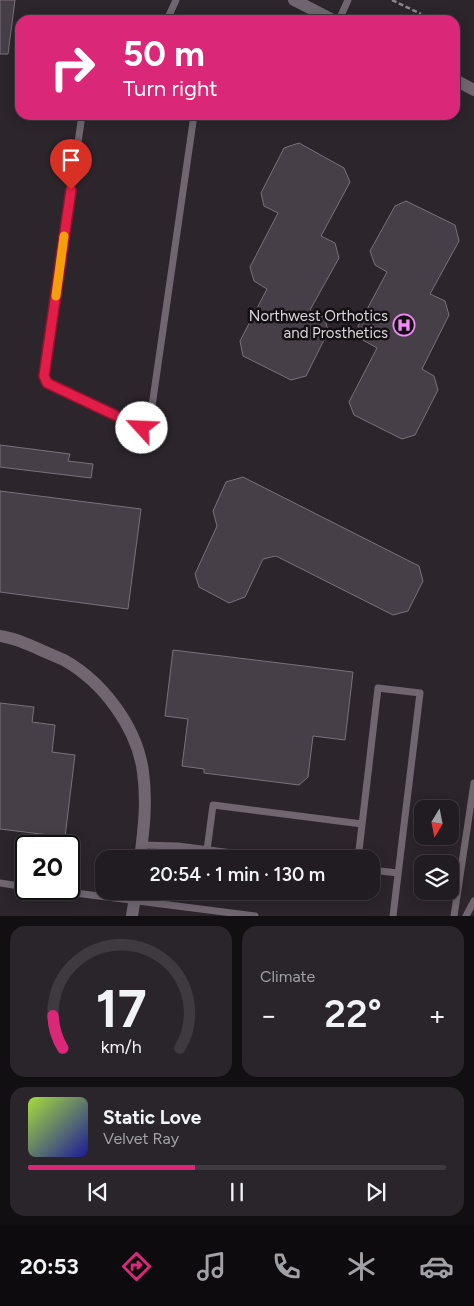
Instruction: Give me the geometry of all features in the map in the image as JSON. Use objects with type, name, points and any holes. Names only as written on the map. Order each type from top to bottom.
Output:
[{"type":"street","points":[[294,0],[323,15]]},
{"type":"street","points":[[460,83],[474,90]]},
{"type":"street","points":[[0,636],[32,646],[64,661],[94,682],[116,707],[134,739],[143,770],[146,804],[141,850]]},
{"type":"street","points":[[132,916],[134,900]]},
{"type":"lane","points":[[169,15],[176,0]]},
{"type":"lane","points":[[341,15],[348,0]]},
{"type":"lane","points":[[81,120],[44,376],[47,383],[142,428],[150,420],[193,120]]},
{"type":"lane","points":[[359,850],[378,688],[420,693],[393,916]]},
{"type":"lane","points":[[454,916],[474,784]]},
{"type":"lane","points":[[142,845],[178,846],[207,850],[213,805],[362,824]]},
{"type":"lane","points":[[380,871],[398,873]]},
{"type":"lane","points":[[0,883],[15,885]]},
{"type":"lane","points":[[80,892],[95,893]]},
{"type":"lane","points":[[159,900],[255,916]]},
{"type":"lane","points":[[466,916],[474,901]]},
{"type":"path","points":[[392,0],[421,14]]},
{"type":"building","points":[[0,0],[15,0],[8,54],[0,54]]},
{"type":"building","points":[[299,143],[344,168],[350,182],[321,236],[335,243],[339,258],[310,310],[325,318],[328,332],[306,376],[291,380],[243,356],[240,341],[267,289],[254,281],[250,267],[278,213],[264,206],[261,193],[284,148]]},
{"type":"building","points":[[406,201],[455,225],[459,241],[430,294],[445,301],[449,315],[422,369],[434,376],[438,390],[415,435],[402,439],[354,415],[349,402],[377,348],[363,340],[358,326],[387,272],[375,265],[370,251],[395,206]]},
{"type":"building","points":[[0,445],[70,454],[68,461],[93,464],[91,478],[0,467]]},
{"type":"building","points":[[243,477],[419,566],[423,581],[408,611],[393,615],[276,556],[263,559],[245,597],[229,603],[199,587],[195,574],[217,526],[213,511],[226,482]]},
{"type":"building","points":[[0,491],[141,509],[128,609],[0,592]]},
{"type":"building","points":[[173,650],[353,672],[345,740],[313,736],[308,777],[299,785],[204,773],[204,769],[182,766],[188,719],[165,716]]},
{"type":"building","points":[[0,703],[34,707],[32,722],[55,725],[52,752],[75,755],[65,835],[49,835],[0,829]]},
{"type":"slow traffic","points":[[56,296],[64,236]]},
{"type":"place","name":"Northwest Orthotics and Prosthetics","points":[[404,325]]},
{"type":"route","points":[[71,190],[44,376],[47,383],[142,428]]}]
